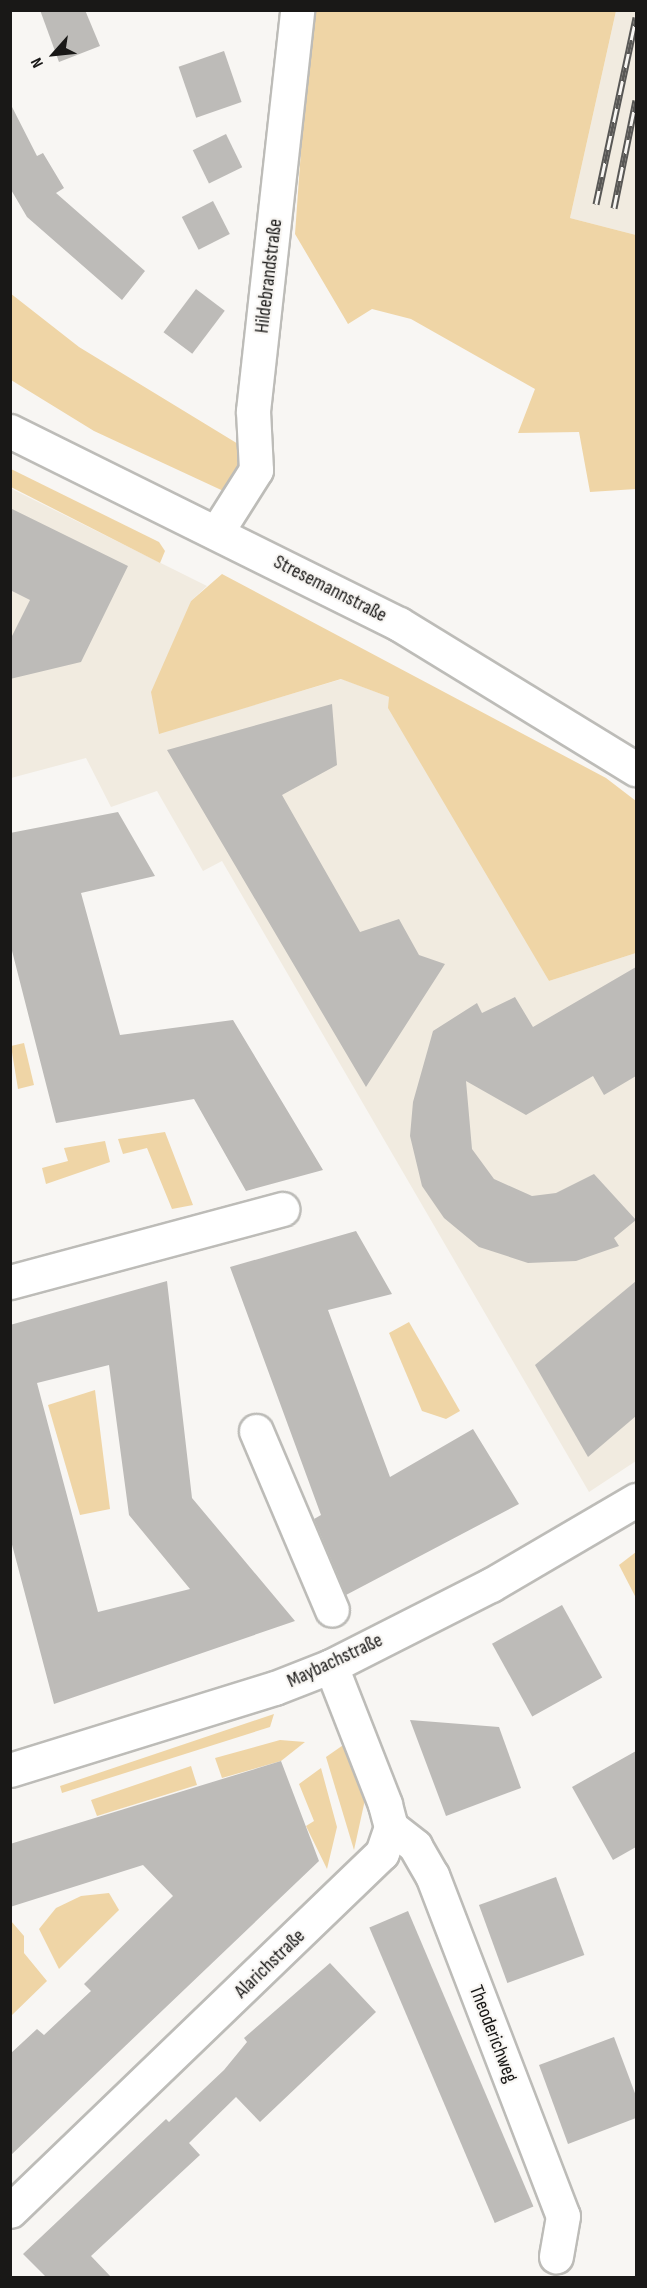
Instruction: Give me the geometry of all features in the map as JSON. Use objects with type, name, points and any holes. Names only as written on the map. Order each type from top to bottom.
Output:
[{"type":"street","name":"Hildebrandstraße","points":[[218,530],[256,470],[253,411],[297,10]]},
{"type":"street","name":"Stresemannstraße","points":[[10,431],[218,530],[480,670],[636,769]]},
{"type":"street","points":[[10,1282],[282,1209]]},
{"type":"street","points":[[256,1431],[332,1610]]},
{"type":"street","name":"Maybachstraße","points":[[10,1770],[275,1689],[331,1666],[491,1585],[636,1500]]},
{"type":"street","points":[[331,1666],[391,1827]]},
{"type":"street","name":"Alarichstraße","points":[[10,2211],[358,1880],[382,1853],[391,1827]]},
{"type":"street","name":"Theoderichweg","points":[[391,1827],[415,1846],[432,1875],[563,2216],[556,2256]]},
{"type":"shaded area","points":[[311,11],[616,11],[570,218],[636,235],[636,489],[590,492],[579,432],[518,433],[535,389],[411,319],[372,309],[348,324],[295,234]]},
{"type":"shaded area","points":[[616,11],[636,11],[636,235],[570,218]]},
{"type":"shaded area","points":[[10,293],[79,347],[248,450],[232,495],[94,431],[11,380]]},
{"type":"shaded area","points":[[11,469],[159,542],[165,551],[160,563],[11,487]]},
{"type":"shaded area","points":[[10,488],[207,586],[191,601],[159,733],[342,679],[389,697],[549,981],[636,953],[636,1461],[589,1492],[222,861],[203,871],[157,791],[111,807],[86,758],[11,778]]},
{"type":"shaded area","points":[[222,574],[606,778],[636,801],[636,953],[549,981],[388,708],[389,697],[341,679],[159,734],[151,692],[191,601]]},
{"type":"shaded area","points":[[24,1043],[34,1085],[18,1089],[11,1046]]},
{"type":"shaded area","points":[[165,1132],[193,1205],[172,1209],[147,1148],[123,1154],[118,1139]]},
{"type":"shaded area","points":[[105,1141],[110,1162],[46,1184],[42,1168],[68,1161],[64,1148]]},
{"type":"shaded area","points":[[409,1322],[460,1411],[446,1419],[422,1411],[389,1333]]},
{"type":"shaded area","points":[[95,1390],[110,1509],[80,1515],[48,1405]]},
{"type":"shaded area","points":[[636,1552],[636,1598],[619,1565]]},
{"type":"shaded area","points":[[274,1714],[270,1727],[62,1793],[60,1786]]},
{"type":"shaded area","points":[[280,1740],[305,1742],[281,1761],[222,1778],[215,1758]]},
{"type":"shaded area","points":[[349,1741],[366,1795],[354,1850],[326,1757]]},
{"type":"shaded area","points":[[191,1766],[197,1785],[97,1816],[91,1800]]},
{"type":"shaded area","points":[[321,1768],[337,1827],[327,1869],[306,1826],[314,1821],[299,1784]]},
{"type":"shaded area","points":[[109,1893],[119,1910],[59,1969],[39,1929],[56,1908],[81,1896]]},
{"type":"shaded area","points":[[11,1921],[24,1936],[24,1953],[47,1981],[11,2016]]},
{"type":"building","points":[[40,10],[85,10],[100,46],[59,62]]},
{"type":"building","points":[[224,51],[242,102],[196,118],[179,67]]},
{"type":"building","points":[[10,103],[37,156],[43,153],[64,188],[56,193],[145,271],[122,300],[27,217],[10,188]]},
{"type":"building","points":[[226,134],[242,167],[209,183],[193,150]]},
{"type":"building","points":[[213,201],[230,234],[199,250],[182,217]]},
{"type":"building","points":[[196,289],[225,311],[192,354],[164,332]]},
{"type":"building","points":[[10,508],[128,566],[81,662],[10,679],[10,640],[30,600],[10,590]]},
{"type":"building","points":[[332,704],[337,765],[282,795],[360,932],[399,919],[419,955],[445,964],[366,1087],[167,750]]},
{"type":"building","points":[[118,812],[155,876],[81,893],[120,1035],[233,1020],[323,1170],[246,1191],[194,1099],[56,1123],[10,943],[10,833]]},
{"type":"building","points":[[636,967],[636,1076],[604,1095],[593,1076],[526,1115],[466,1081],[472,1149],[494,1179],[532,1196],[556,1193],[594,1174],[636,1220],[614,1238],[619,1246],[576,1261],[528,1263],[479,1247],[444,1218],[422,1186],[410,1136],[413,1102],[433,1031],[477,1003],[482,1013],[515,997],[533,1027]]},
{"type":"building","points":[[356,1231],[392,1294],[328,1310],[390,1477],[473,1429],[519,1504],[346,1595],[314,1519],[321,1515],[230,1267]]},
{"type":"building","points":[[167,1281],[192,1498],[295,1621],[54,1704],[10,1537],[10,1325]],"holes":[[[109,1365],[129,1515],[190,1589],[98,1612],[37,1383]]]},
{"type":"building","points":[[636,1281],[636,1416],[588,1457],[535,1365]]},
{"type":"building","points":[[562,1605],[602,1678],[532,1716],[492,1644]]},
{"type":"building","points":[[410,1720],[499,1727],[521,1788],[446,1816]]},
{"type":"building","points":[[636,1751],[636,1847],[613,1860],[572,1787]]},
{"type":"building","points":[[281,1761],[319,1861],[10,2156],[10,2054],[37,2029],[44,2035],[91,1991],[84,1984],[173,1896],[143,1865],[10,1907],[10,1844]]},
{"type":"building","points":[[556,1877],[584,1955],[507,1983],[479,1905]]},
{"type":"building","points":[[408,1911],[533,2206],[495,2223],[369,1927]]},
{"type":"building","points":[[330,1963],[376,2012],[260,2122],[236,2097],[189,2143],[200,2155],[91,2256],[111,2277],[46,2277],[23,2254],[166,2119],[169,2122],[224,2070],[247,2042],[244,2038]]},
{"type":"building","points":[[614,2037],[636,2096],[636,2118],[568,2144],[539,2065]]},
{"type":"railway","points":[[596,204],[636,17]]},
{"type":"railway","points":[[614,208],[636,100]]}]
